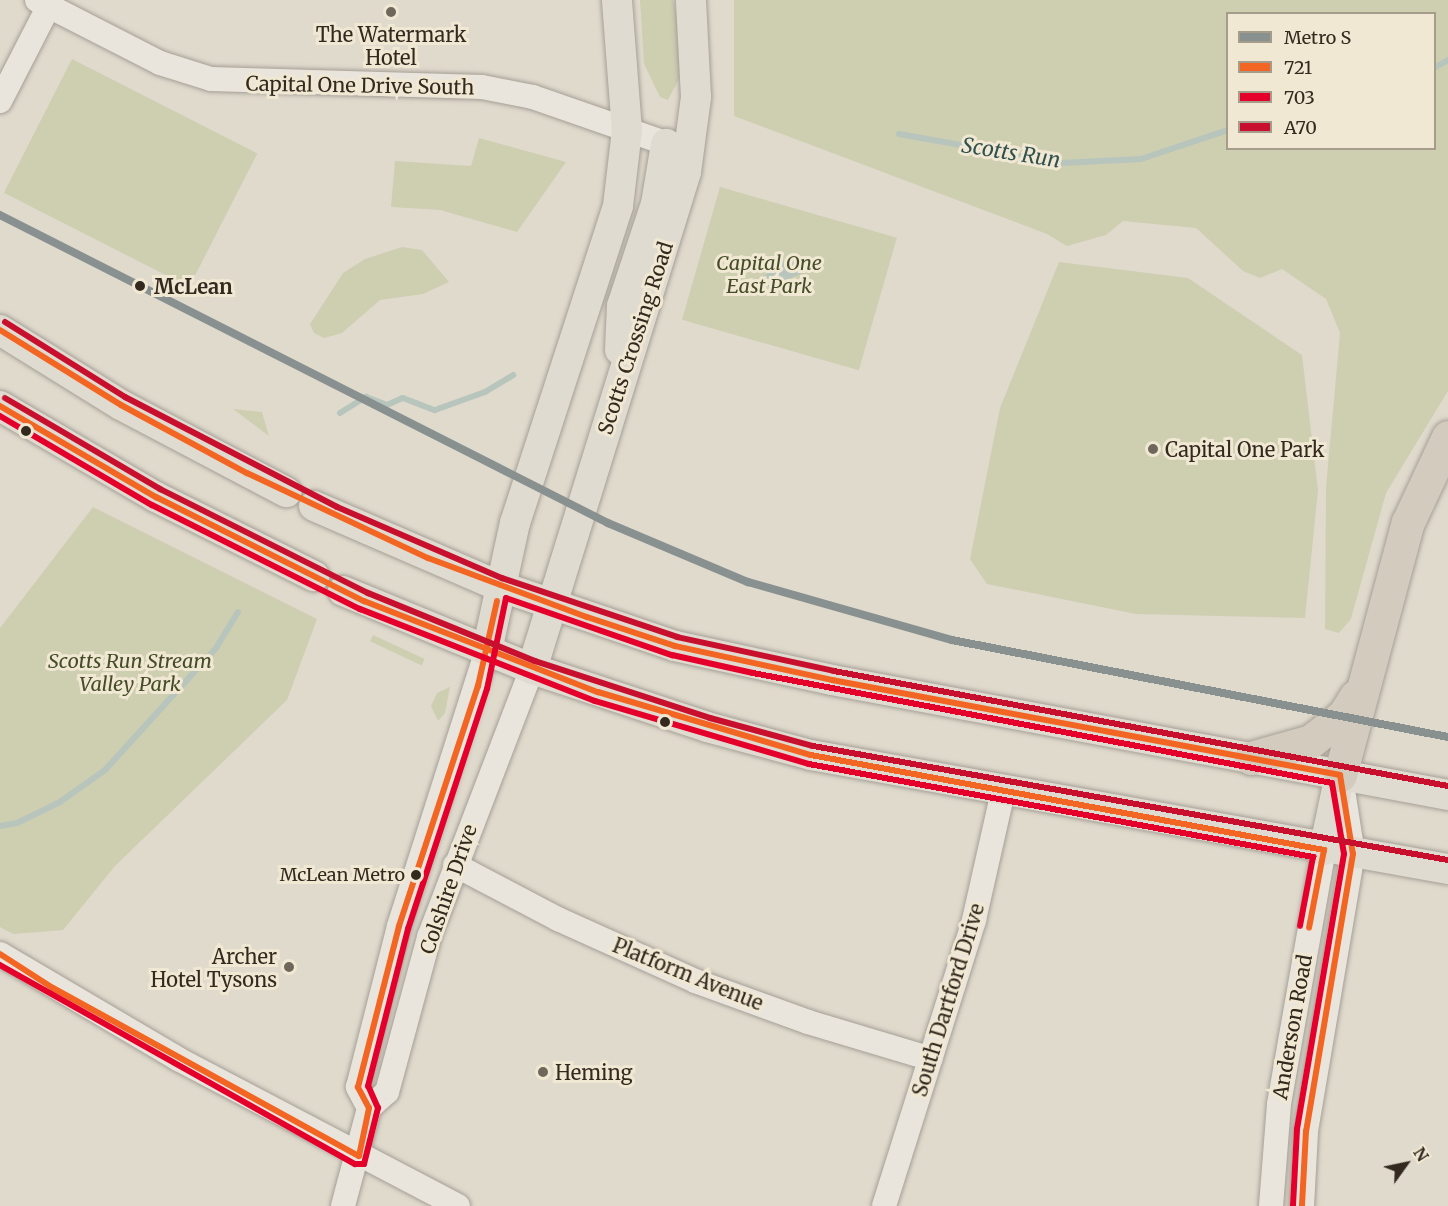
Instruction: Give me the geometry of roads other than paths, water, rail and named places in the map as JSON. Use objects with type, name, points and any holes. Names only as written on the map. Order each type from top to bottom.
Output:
[{"type":"highway","points":[[1340,775],[1408,522],[1448,437]]},
{"type":"highway","points":[[1251,758],[1294,749],[1328,730],[1344,715],[1368,673]]},
{"type":"main road","points":[[487,651],[499,586],[519,513],[612,228],[627,131],[617,0]]},
{"type":"main road","name":"Scotts Crossing Road","points":[[532,669],[621,380],[678,148],[696,97],[692,0]]},
{"type":"main road","points":[[0,330],[121,405],[286,492]]},
{"type":"main road","points":[[0,406],[156,497],[314,576]]},
{"type":"main road","points":[[314,506],[499,586],[675,646],[755,664],[1448,795]]},
{"type":"main road","points":[[344,591],[532,669],[707,727],[811,754],[1339,852],[1448,869]]},
{"type":"main road","points":[[1339,852],[1340,775]]},
{"type":"street","name":"Capital One Drive South","points":[[46,2],[160,63],[211,79],[482,87],[532,97],[678,148]]},
{"type":"street","points":[[0,101],[46,2]]},
{"type":"street","name":"Colshire Drive","points":[[487,651],[393,949],[358,1087],[369,1108],[387,1092],[429,937],[532,669]]},
{"type":"street","name":"South Dartford Drive","points":[[884,1206],[974,920],[1003,791]]},
{"type":"street","name":"Anderson Road","points":[[1271,1206],[1279,1104],[1339,852]]},
{"type":"street","name":"Anderson Road","points":[[1302,1206],[1306,1131],[1339,852]]},
{"type":"street","name":"Platform Avenue","points":[[455,865],[558,919],[695,981],[808,1022],[931,1059]]},
{"type":"street","points":[[0,954],[72,999],[359,1156],[458,1206]]},
{"type":"street","points":[[343,1206],[359,1156],[369,1108]]},
{"type":"waterway","name":"Scotts Run","points":[[1436,67],[1448,60]]},
{"type":"waterway","name":"Scotts Run","points":[[899,134],[1062,163],[1141,159],[1226,131]]},
{"type":"waterway","name":"Scotts Run","points":[[340,413],[366,397],[387,405],[403,398],[435,410],[485,392],[513,375]]},
{"type":"waterway","name":"Scotts Run","points":[[0,826],[17,823],[60,802],[105,770],[216,648],[238,612]]},
{"type":"metro line","name":"S","points":[[0,215],[608,523],[748,582],[952,640],[1448,737]]},
{"type":"place","name":"The Watermark Hotel","points":[[391,12]]},
{"type":"place","name":"McLean","points":[[140,286]]},
{"type":"place","name":"Capital One Park","points":[[1153,449]]},
{"type":"place","name":"McLean Metro","points":[[416,875]]},
{"type":"place","name":"Archer Hotel Tysons","points":[[289,967]]},
{"type":"place","name":"Heming","points":[[543,1072]]},
{"type":"park label","name":"Capital One East Park","points":[[769,274]]},
{"type":"park label","name":"Scotts Run Stream Valley Park","points":[[130,672]]}]
